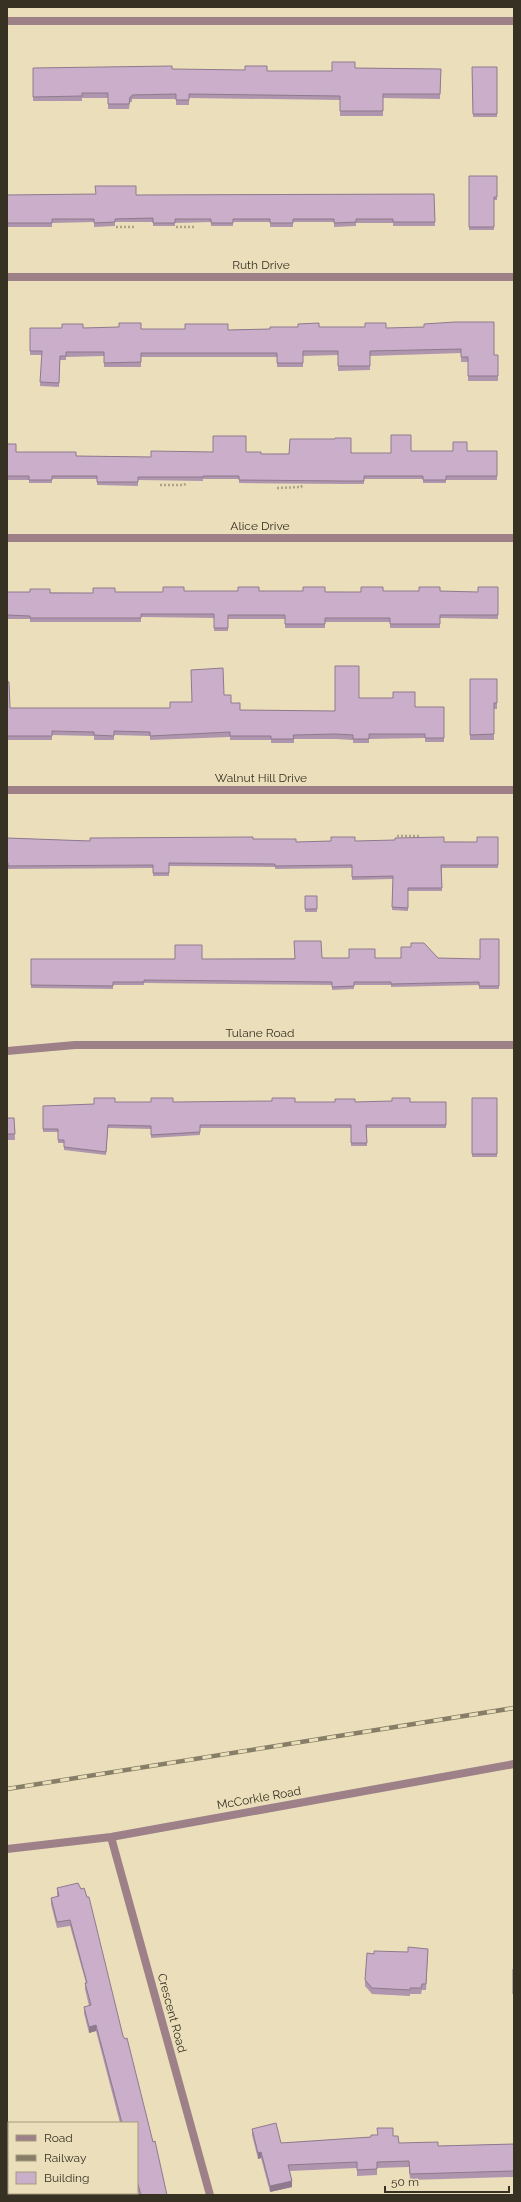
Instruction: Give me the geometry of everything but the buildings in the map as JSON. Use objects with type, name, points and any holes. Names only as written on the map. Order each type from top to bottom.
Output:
[{"type":"street","points":[[7,21],[514,21]]},
{"type":"street","name":"Ruth Drive","points":[[7,277],[514,277]]},
{"type":"street","name":"Alice Drive","points":[[7,538],[514,538]]},
{"type":"street","name":"Walnut Hill Drive","points":[[7,790],[514,790]]},
{"type":"street","name":"Tulane Road","points":[[7,1051],[76,1045],[514,1045]]},
{"type":"street","name":"McCorkle Road","points":[[7,1849],[111,1837],[514,1764]]},
{"type":"street","name":"Crescent Road","points":[[111,1837],[210,2195]]},
{"type":"path","points":[[116,226],[135,227]]},
{"type":"path","points":[[176,227],[194,227]]},
{"type":"path","points":[[160,485],[184,485],[187,483]]},
{"type":"path","points":[[277,488],[301,487],[303,484]]},
{"type":"path","points":[[397,836],[419,836],[421,839]]},
{"type":"railway","points":[[7,1789],[514,1708]]}]
